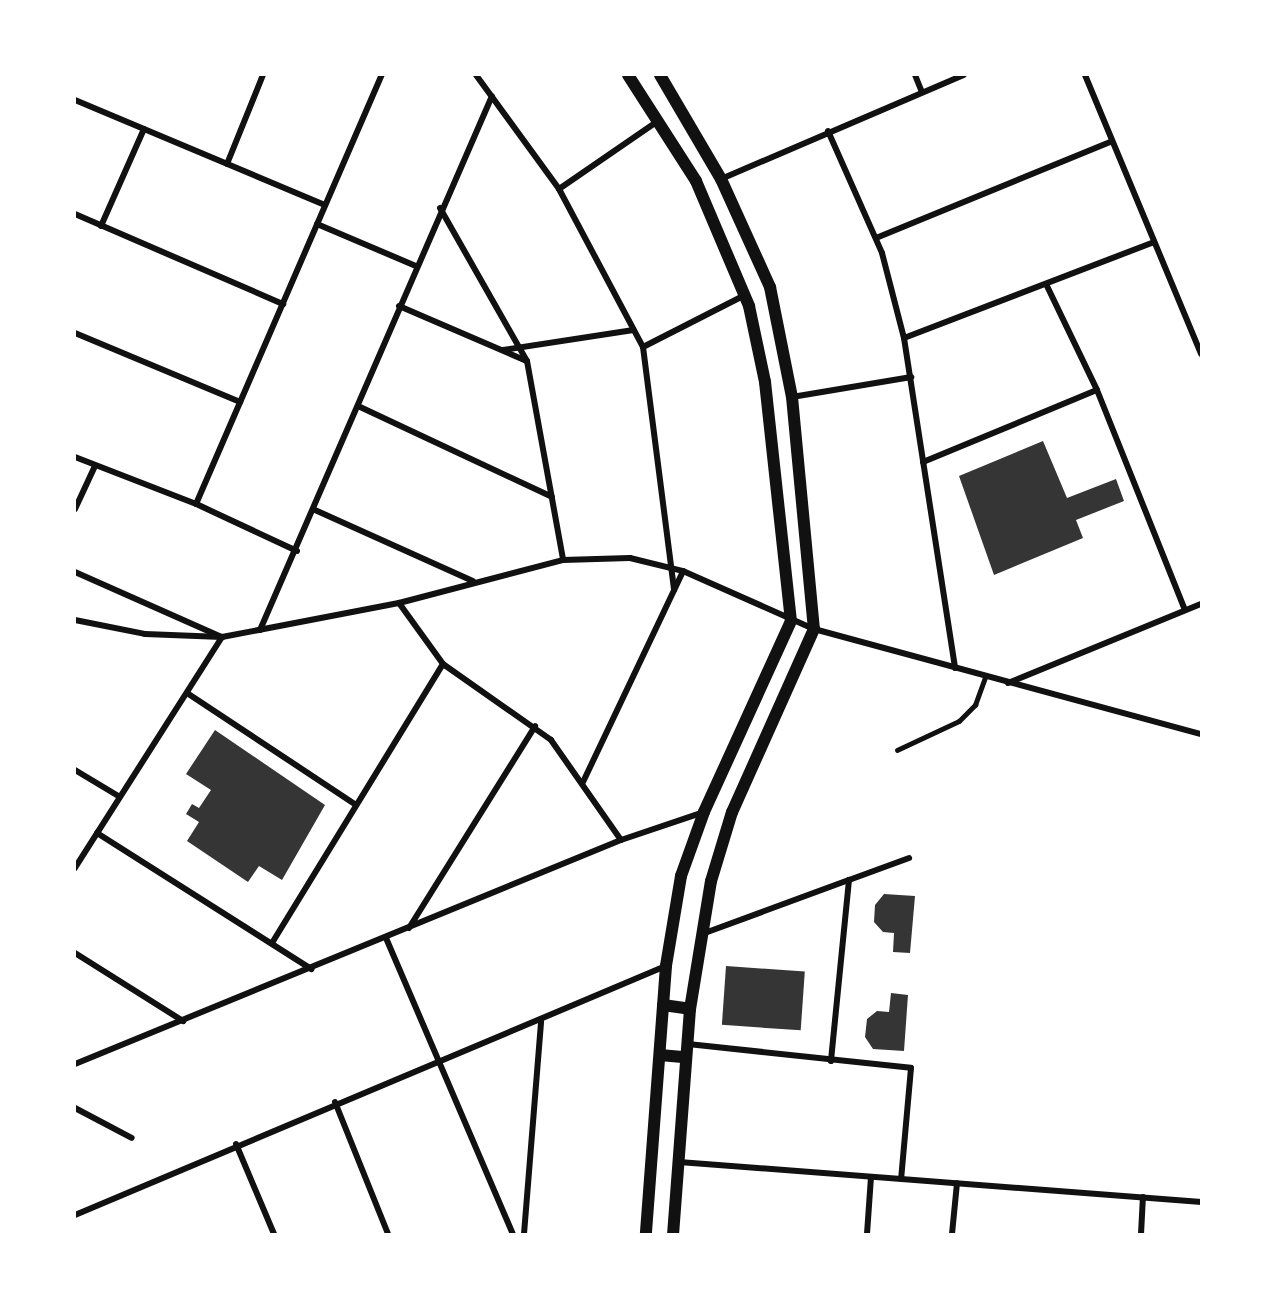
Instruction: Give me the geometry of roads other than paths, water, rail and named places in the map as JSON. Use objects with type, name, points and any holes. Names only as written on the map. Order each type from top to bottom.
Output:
[{"type":"main road","points":[[628,75],[696,182],[745,295],[765,382],[791,621],[704,812],[681,876],[666,966],[646,1234]]},
{"type":"main road","points":[[665,76],[721,178],[770,288],[792,397],[814,630],[727,826],[701,935],[685,1050],[673,1234]]},
{"type":"main road","points":[[663,1005],[690,1009]]},
{"type":"main road","points":[[660,1055],[685,1050]]},
{"type":"street","points":[[227,164],[263,75]]},
{"type":"street","points":[[196,504],[382,75]]},
{"type":"street","points":[[476,75],[559,189],[642,347],[674,590]]},
{"type":"street","points":[[915,75],[922,92]]},
{"type":"street","points":[[721,178],[964,75]]},
{"type":"street","points":[[1085,75],[1154,242],[1199,342],[1201,354]]},
{"type":"street","points":[[260,630],[315,510],[440,208],[492,96]]},
{"type":"street","points":[[75,100],[325,205]]},
{"type":"street","points":[[559,189],[658,120]]},
{"type":"street","points":[[101,226],[144,129]]},
{"type":"street","points":[[828,131],[876,238],[904,338],[955,668]]},
{"type":"street","points":[[876,238],[1112,141]]},
{"type":"street","points":[[440,208],[527,361],[562,560]]},
{"type":"street","points":[[75,214],[283,304]]},
{"type":"street","points":[[317,224],[416,266]]},
{"type":"street","points":[[904,338],[1047,286],[1154,242]]},
{"type":"street","points":[[1047,286],[1096,390],[1185,610]]},
{"type":"street","points":[[642,347],[745,295]]},
{"type":"street","points":[[399,306],[527,361]]},
{"type":"street","points":[[501,350],[633,330]]},
{"type":"street","points":[[75,333],[240,402]]},
{"type":"street","points":[[792,397],[911,377]]},
{"type":"street","points":[[923,462],[1096,390]]},
{"type":"street","points":[[358,406],[552,497]]},
{"type":"street","points":[[75,457],[196,504],[297,551]]},
{"type":"street","points":[[75,509],[94,466]]},
{"type":"street","points":[[315,510],[473,581]]},
{"type":"street","points":[[75,620],[145,634],[222,637],[399,603],[473,581],[562,560],[630,558],[683,571],[814,630],[1201,734]]},
{"type":"street","points":[[583,782],[683,571]]},
{"type":"street","points":[[75,572],[222,637]]},
{"type":"street","points":[[399,603],[443,664],[535,726],[583,782],[621,840]]},
{"type":"street","points":[[1007,683],[1201,604]]},
{"type":"street","points":[[75,868],[222,637]]},
{"type":"street","points":[[272,943],[355,804],[443,664]]},
{"type":"street","points":[[187,693],[355,804]]},
{"type":"street","points":[[408,928],[535,726]]},
{"type":"street","points":[[75,770],[120,797]]},
{"type":"street","points":[[75,1065],[621,840],[704,812]]},
{"type":"street","points":[[97,833],[311,969]]},
{"type":"street","points":[[701,935],[909,858]]},
{"type":"street","points":[[831,1061],[849,880]]},
{"type":"street","points":[[386,938],[513,1234]]},
{"type":"street","points":[[75,953],[183,1021]]},
{"type":"street","points":[[75,1215],[335,1102],[438,1060],[541,1022],[666,966]]},
{"type":"street","points":[[524,1234],[541,1022]]},
{"type":"street","points":[[685,1050],[911,1068],[901,1179]]},
{"type":"street","points":[[335,1102],[388,1234]]},
{"type":"street","points":[[75,1108],[132,1138]]},
{"type":"street","points":[[236,1144],[274,1234]]},
{"type":"street","points":[[678,1162],[1201,1202]]},
{"type":"street","points":[[867,1234],[871,1177]]},
{"type":"street","points":[[952,1234],[957,1183]]},
{"type":"street","points":[[1141,1234],[1143,1197]]},
{"type":"lane","points":[[897,750],[959,721],[975,705],[986,677]]}]
